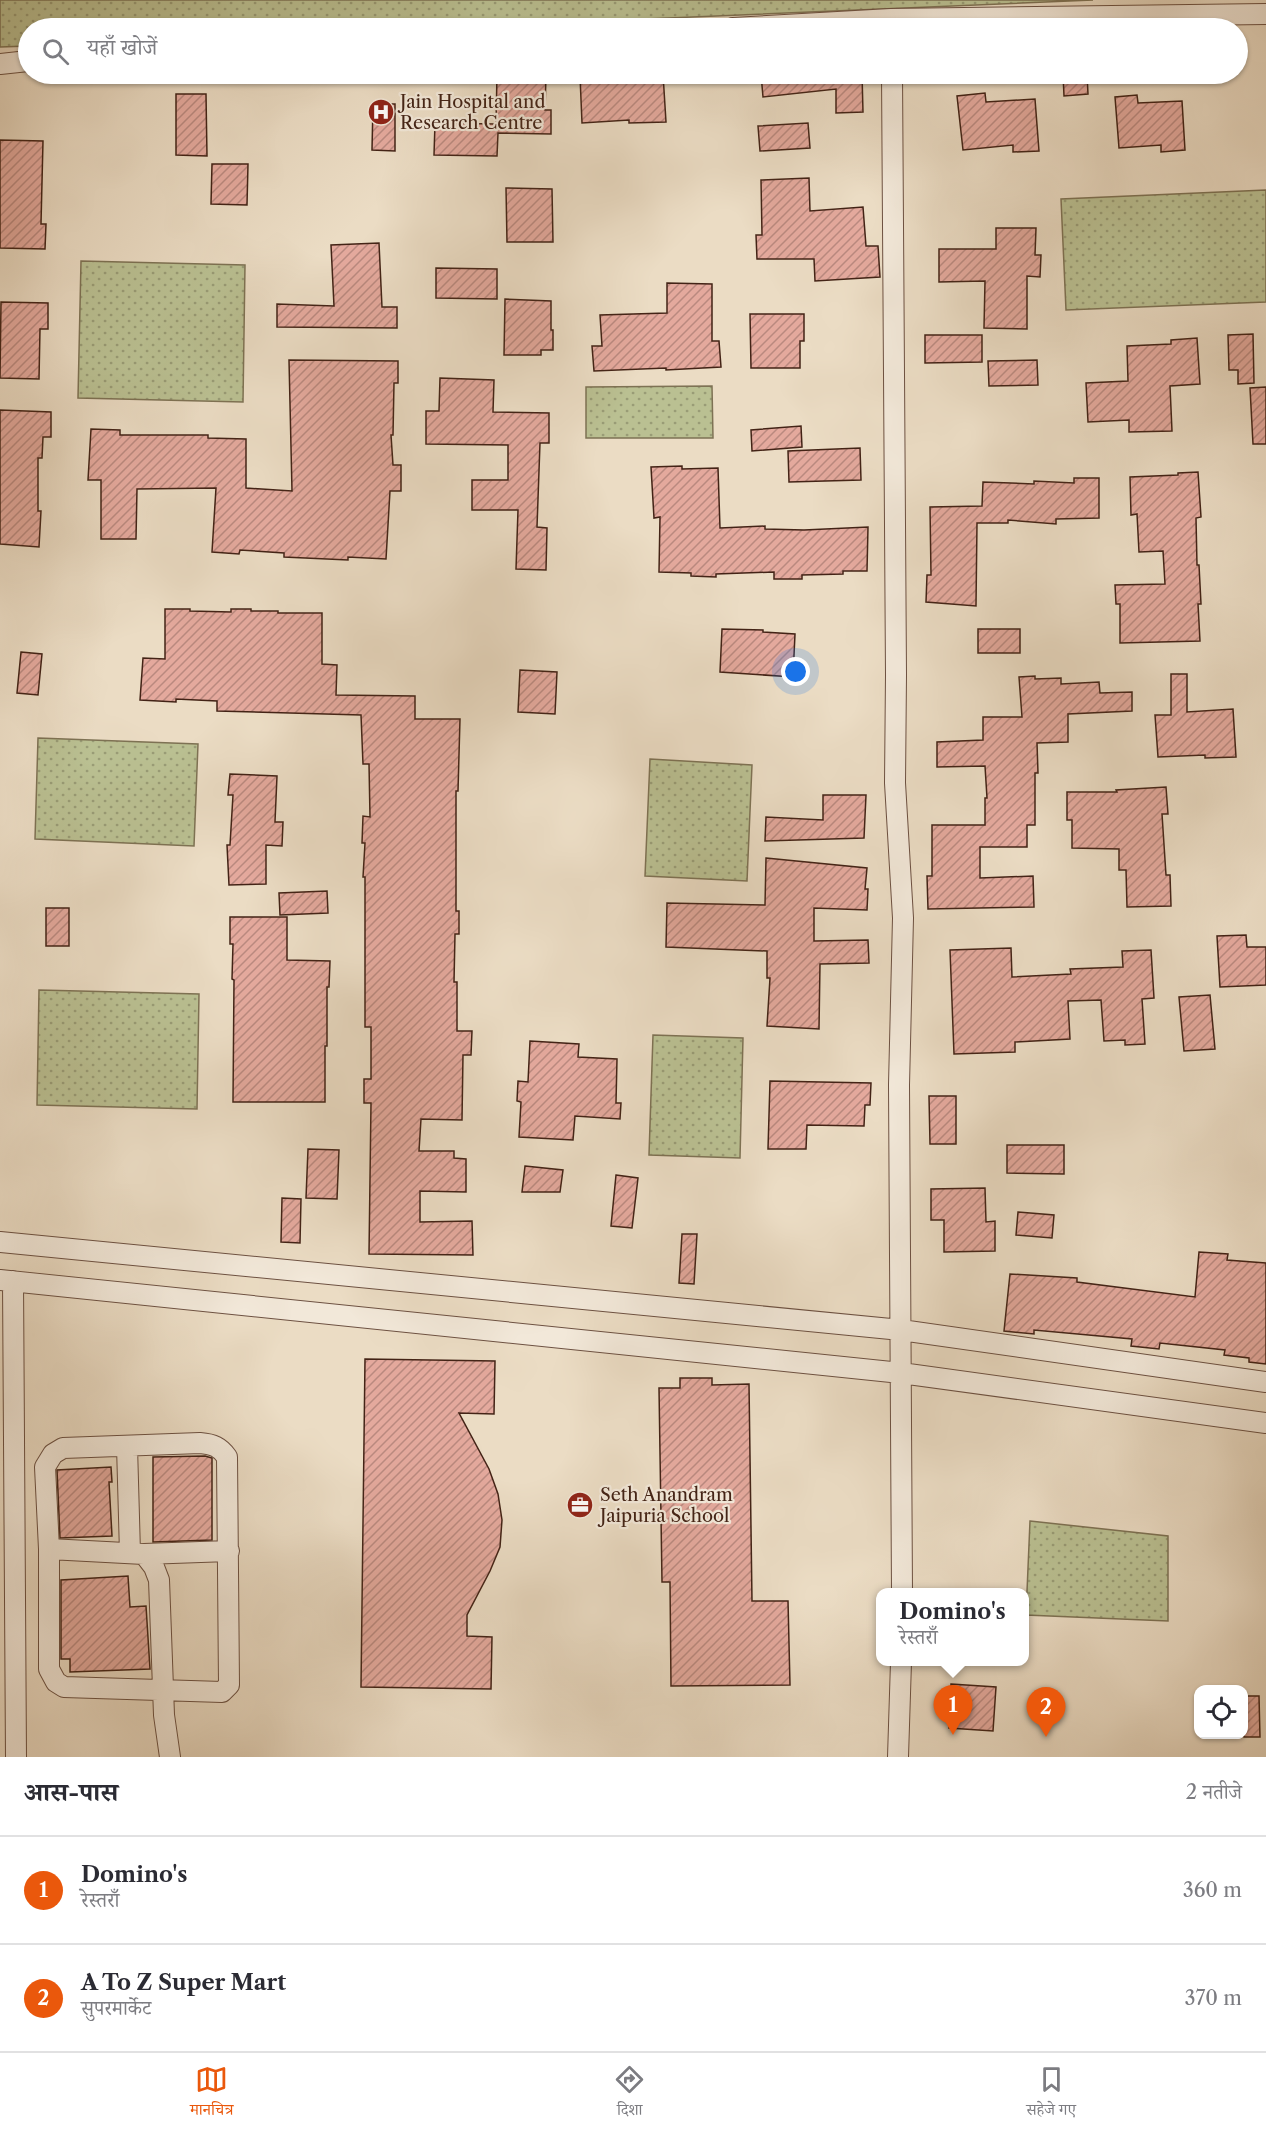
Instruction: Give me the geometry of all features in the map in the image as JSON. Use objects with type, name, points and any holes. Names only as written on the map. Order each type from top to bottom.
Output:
[{"type":"street","points":[[865,18],[1266,14]]},
{"type":"street","points":[[0,64],[18,62]]},
{"type":"street","points":[[892,84],[896,675],[894,750],[903,918],[899,1085],[902,1588]]},
{"type":"street","points":[[0,1242],[901,1330],[1266,1382]]},
{"type":"street","points":[[16,1757],[7,1452],[7,1281],[901,1373],[1266,1424]]},
{"type":"street","points":[[200,1443],[212,1444],[222,1449],[227,1457],[229,1685],[222,1692],[64,1687],[56,1682],[49,1669],[49,1549],[45,1467],[52,1454],[63,1448],[200,1443]]},
{"type":"street","points":[[127,1446],[137,1553],[154,1567],[159,1580],[164,1715],[170,1757]]},
{"type":"street","points":[[49,1549],[137,1553],[229,1551]]},
{"type":"street","points":[[898,1757],[901,1666]]},
{"type":"green space","points":[[0,0],[1093,0],[667,18],[18,18],[18,46],[0,47]]},
{"type":"green space","points":[[1266,190],[1266,302],[1066,310],[1061,199]]},
{"type":"green space","points":[[81,261],[245,265],[243,402],[78,398]]},
{"type":"green space","points":[[712,386],[713,438],[586,438],[586,387]]},
{"type":"green space","points":[[38,738],[198,744],[194,846],[35,839]]},
{"type":"green space","points":[[650,759],[752,765],[747,881],[645,876]]},
{"type":"green space","points":[[39,990],[199,994],[197,1109],[37,1105]]},
{"type":"green space","points":[[653,1035],[743,1038],[740,1158],[649,1155]]},
{"type":"green space","points":[[1030,1521],[1168,1536],[1168,1621],[1029,1615],[1029,1588],[1027,1588]]},
{"type":"building","points":[[497,84],[546,84],[545,110],[551,110],[551,134],[498,133],[497,156],[434,155],[435,123],[496,124]]},
{"type":"building","points":[[580,84],[664,84],[666,122],[629,123],[629,120],[582,123]]},
{"type":"building","points":[[762,84],[862,84],[863,112],[836,113],[836,89],[763,97]]},
{"type":"building","points":[[1063,84],[1088,84],[1088,94],[1064,96]]},
{"type":"building","points":[[985,93],[986,102],[1035,99],[1039,151],[1013,152],[1013,145],[963,150],[957,96]]},
{"type":"building","points":[[176,94],[206,94],[207,156],[176,155]]},
{"type":"building","points":[[1137,95],[1138,103],[1182,101],[1185,150],[1161,152],[1161,145],[1119,148],[1115,97]]},
{"type":"building","points":[[373,104],[395,104],[395,151],[372,150]]},
{"type":"building","points":[[808,123],[810,148],[760,151],[758,126]]},
{"type":"building","points":[[0,140],[43,141],[41,224],[46,224],[45,249],[0,248]]},
{"type":"building","points":[[212,164],[248,164],[247,205],[211,204]]},
{"type":"building","points":[[809,178],[810,211],[863,207],[866,246],[878,246],[880,277],[815,281],[814,259],[757,259],[756,235],[762,235],[761,180]]},
{"type":"building","points":[[506,188],[552,189],[553,242],[507,242]]},
{"type":"building","points":[[996,228],[1036,228],[1035,255],[1041,255],[1040,277],[1027,276],[1027,329],[984,328],[985,281],[939,282],[939,249],[996,249]]},
{"type":"building","points":[[379,243],[382,307],[397,307],[397,328],[277,327],[277,304],[334,306],[331,245]]},
{"type":"building","points":[[436,268],[497,269],[497,299],[436,298]]},
{"type":"building","points":[[667,283],[712,284],[712,341],[719,341],[721,367],[594,371],[592,346],[602,346],[600,315],[667,313]]},
{"type":"building","points":[[505,299],[551,301],[553,350],[541,350],[541,355],[504,355]]},
{"type":"building","points":[[1,302],[48,303],[48,329],[40,329],[39,379],[0,378]]},
{"type":"building","points":[[750,314],[804,314],[804,341],[800,341],[800,368],[751,368]]},
{"type":"building","points":[[1253,334],[1254,383],[1238,384],[1238,370],[1229,370],[1228,335]]},
{"type":"building","points":[[925,335],[982,335],[982,362],[925,363]]},
{"type":"building","points":[[1197,338],[1200,384],[1170,386],[1172,431],[1129,432],[1129,420],[1088,422],[1086,383],[1128,381],[1127,346],[1171,344],[1171,340]]},
{"type":"building","points":[[289,360],[398,361],[398,383],[394,383],[393,435],[391,435],[393,465],[401,465],[401,491],[390,491],[386,559],[284,557],[284,553],[240,550],[239,554],[212,552],[216,488],[137,489],[136,539],[101,539],[101,480],[88,480],[91,429],[120,430],[120,435],[208,435],[208,438],[246,439],[246,488],[292,491]]},
{"type":"building","points":[[1037,360],[1038,385],[989,386],[988,361]]},
{"type":"building","points":[[440,378],[494,380],[493,412],[549,413],[549,443],[540,443],[537,527],[547,528],[546,570],[516,569],[518,510],[472,510],[472,480],[508,480],[508,445],[426,444],[426,411],[439,411]]},
{"type":"building","points":[[1266,387],[1266,444],[1253,444],[1250,388]]},
{"type":"building","points":[[0,410],[51,412],[51,437],[43,437],[42,458],[38,458],[38,511],[41,511],[39,547],[0,544]]},
{"type":"building","points":[[801,426],[802,447],[752,451],[751,430]]},
{"type":"building","points":[[860,448],[861,480],[789,482],[788,451]]},
{"type":"building","points":[[682,466],[682,469],[718,468],[720,528],[765,526],[765,529],[804,530],[868,527],[867,571],[802,575],[802,579],[774,579],[774,572],[716,574],[716,577],[691,576],[691,573],[659,572],[660,517],[654,518],[651,467]]},
{"type":"building","points":[[1198,472],[1201,517],[1196,518],[1201,604],[1198,604],[1200,641],[1120,643],[1120,604],[1116,604],[1115,585],[1165,584],[1163,551],[1139,552],[1137,514],[1131,515],[1130,477]]},
{"type":"building","points":[[1074,478],[1099,478],[1099,518],[1056,519],[1056,524],[1008,520],[1008,523],[977,523],[976,606],[926,602],[927,575],[931,575],[930,507],[982,506],[983,482],[1074,483]]},
{"type":"building","points":[[165,609],[231,612],[231,609],[251,609],[251,611],[278,611],[278,613],[322,613],[322,664],[337,665],[336,695],[415,696],[415,719],[460,719],[458,791],[456,791],[456,911],[459,911],[459,934],[455,934],[454,982],[457,982],[457,1031],[472,1031],[471,1055],[463,1055],[462,1120],[421,1119],[419,1151],[454,1151],[454,1158],[466,1159],[466,1192],[420,1191],[420,1222],[472,1221],[473,1255],[369,1254],[371,1103],[364,1103],[364,1079],[371,1079],[371,1027],[365,1027],[365,877],[363,877],[365,843],[362,843],[363,816],[370,817],[369,764],[363,764],[361,715],[217,711],[217,701],[140,700],[143,658],[165,659]]},
{"type":"building","points":[[722,629],[763,630],[763,632],[795,634],[793,677],[720,672]]},
{"type":"building","points":[[978,629],[1020,629],[1020,653],[978,653]]},
{"type":"building","points":[[21,652],[42,654],[38,695],[17,693]]},
{"type":"building","points":[[520,670],[557,672],[555,714],[518,712]]},
{"type":"building","points":[[1171,674],[1187,674],[1187,712],[1233,709],[1236,757],[1205,758],[1205,755],[1158,757],[1155,715],[1171,715]]},
{"type":"building","points":[[1035,676],[1035,679],[1061,678],[1061,684],[1099,682],[1100,693],[1132,692],[1132,711],[1068,714],[1068,742],[1037,743],[1035,825],[1027,825],[1027,847],[980,847],[980,878],[1033,876],[1034,907],[928,909],[927,876],[932,876],[932,825],[985,825],[985,798],[987,798],[985,766],[937,767],[937,742],[983,740],[983,717],[1022,717],[1019,677]]},
{"type":"building","points":[[230,774],[277,776],[275,822],[283,822],[282,846],[266,845],[266,884],[229,885],[227,845],[230,845],[233,795],[228,795]]},
{"type":"building","points":[[1166,787],[1168,814],[1162,814],[1166,875],[1170,875],[1171,906],[1127,907],[1126,870],[1119,870],[1119,849],[1072,848],[1072,820],[1067,820],[1067,792],[1117,792],[1116,790]]},
{"type":"building","points":[[823,795],[866,795],[864,838],[765,841],[766,817],[823,820]]},
{"type":"building","points":[[766,858],[867,868],[865,889],[868,889],[867,910],[814,908],[814,941],[868,940],[869,963],[820,964],[819,1029],[767,1026],[770,978],[767,978],[767,951],[666,947],[667,903],[765,905]]},
{"type":"building","points":[[327,891],[328,913],[280,915],[279,893]]},
{"type":"building","points":[[46,908],[69,908],[69,946],[46,946]]},
{"type":"building","points":[[230,917],[287,917],[287,960],[330,961],[329,987],[327,987],[325,1102],[233,1102],[234,980],[232,979],[233,944],[230,944]]},
{"type":"building","points":[[1246,935],[1247,947],[1266,947],[1266,985],[1220,987],[1217,936]]},
{"type":"building","points":[[1011,948],[1012,977],[1071,974],[1070,969],[1123,967],[1122,951],[1151,950],[1154,998],[1142,999],[1145,1044],[1125,1045],[1125,1040],[1104,1041],[1101,1000],[1068,1001],[1070,1039],[1015,1042],[1015,1052],[954,1054],[950,950]]},
{"type":"building","points":[[1210,995],[1215,1049],[1184,1051],[1179,997]]},
{"type":"building","points":[[530,1041],[579,1044],[578,1057],[617,1059],[616,1103],[621,1103],[620,1119],[575,1116],[573,1140],[519,1137],[521,1102],[517,1101],[518,1081],[528,1082]]},
{"type":"building","points":[[770,1081],[871,1083],[870,1105],[865,1105],[864,1126],[807,1125],[806,1149],[768,1149]]},
{"type":"building","points":[[929,1096],[956,1096],[956,1144],[930,1144]]},
{"type":"building","points":[[1007,1145],[1064,1145],[1064,1174],[1007,1173]]},
{"type":"building","points":[[308,1149],[339,1150],[337,1199],[306,1198]]},
{"type":"building","points":[[525,1166],[563,1170],[560,1192],[522,1192]]},
{"type":"building","points":[[616,1175],[638,1178],[632,1228],[611,1226]]},
{"type":"building","points":[[985,1188],[986,1222],[995,1221],[995,1251],[944,1252],[944,1220],[931,1220],[931,1189]]},
{"type":"building","points":[[282,1198],[301,1199],[300,1243],[281,1242]]},
{"type":"building","points":[[1018,1212],[1054,1215],[1052,1238],[1016,1235]]},
{"type":"building","points":[[682,1234],[697,1234],[694,1284],[679,1283]]},
{"type":"building","points":[[1199,1252],[1228,1254],[1227,1260],[1266,1263],[1266,1364],[1249,1362],[1249,1358],[1224,1355],[1225,1350],[1160,1343],[1159,1349],[1131,1346],[1132,1339],[1034,1330],[1034,1334],[1004,1331],[1010,1274],[1077,1278],[1077,1282],[1195,1297]]},
{"type":"building","points":[[365,1359],[495,1361],[494,1414],[459,1413],[489,1469],[498,1494],[502,1520],[500,1547],[467,1615],[467,1636],[492,1637],[491,1689],[361,1687]]},
{"type":"building","points":[[680,1378],[712,1378],[712,1385],[749,1384],[752,1601],[788,1601],[790,1685],[671,1686],[670,1582],[662,1582],[659,1388],[680,1388]]},
{"type":"building","points":[[205,1456],[212,1458],[212,1540],[153,1542],[153,1457]]},
{"type":"building","points":[[111,1467],[112,1482],[109,1482],[112,1536],[60,1538],[57,1470]]},
{"type":"building","points":[[128,1576],[130,1607],[146,1606],[150,1669],[70,1672],[70,1659],[61,1659],[61,1580]]},
{"type":"building","points":[[951,1684],[996,1687],[993,1731],[949,1728]]},
{"type":"building","points":[[1248,1696],[1259,1696],[1260,1737],[1248,1737]]},
{"type":"place","name":"Jain Hospital and Research Centre","points":[[381,112]]},
{"type":"place","name":"Seth Anandram Jaipuria School","points":[[580,1505]]},
{"type":"place","name":"Domino's","points":[[953,1735]]},
{"type":"place","name":"A To Z Super Mart","points":[[1046,1737]]}]
